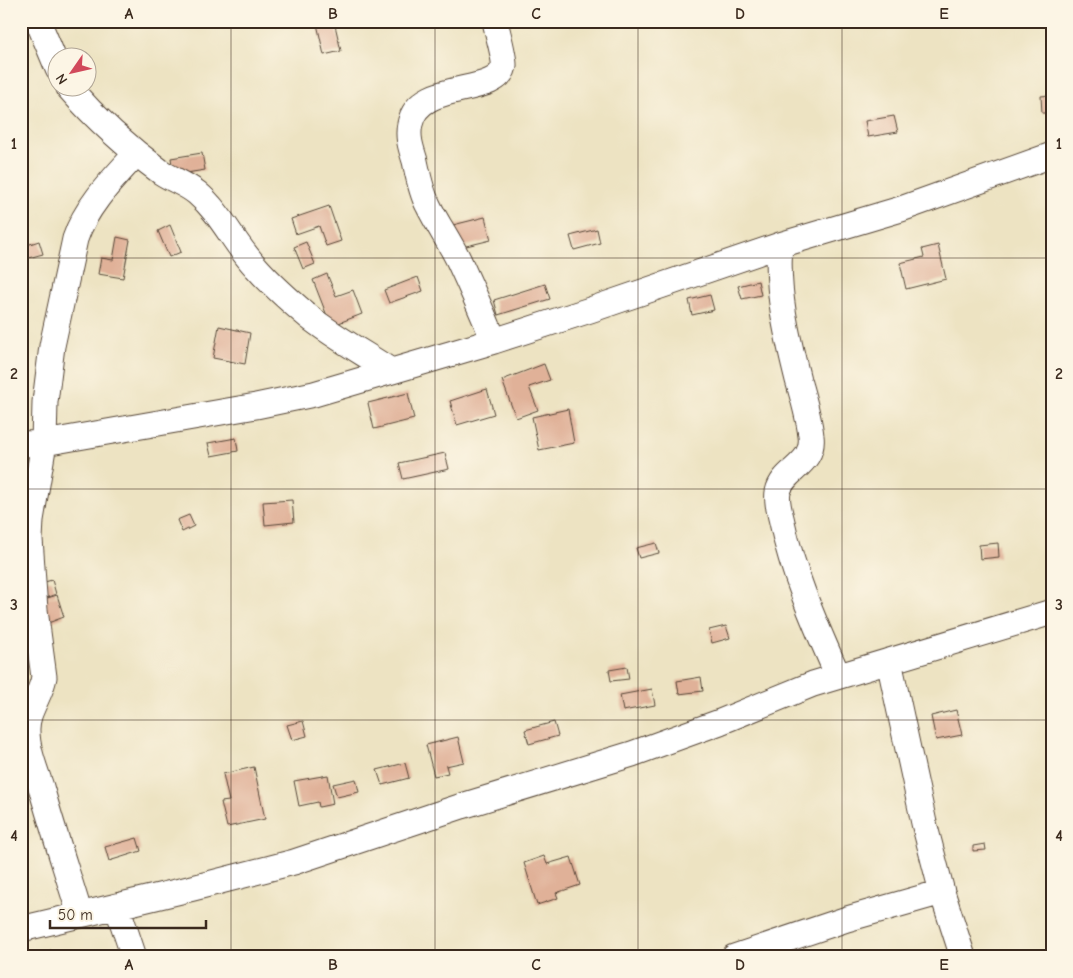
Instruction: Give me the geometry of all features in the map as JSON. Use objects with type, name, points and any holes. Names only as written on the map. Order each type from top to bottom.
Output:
[{"type":"street","points":[[38,21],[49,48]]},
{"type":"street","points":[[494,341],[459,261],[427,203],[409,138],[410,123],[415,110],[422,103],[448,92],[486,82],[501,72],[504,62],[495,21]]},
{"type":"street","points":[[78,98],[92,115],[136,154],[168,177],[198,194],[216,213],[254,265],[310,318],[391,371]]},
{"type":"street","points":[[80,915],[26,732],[28,717],[44,677],[35,610],[30,539],[32,444],[45,402],[52,346],[75,240],[80,227],[103,191],[136,154]]},
{"type":"street","points":[[32,444],[256,406],[314,394],[494,341],[590,310],[780,245],[900,209],[1052,155]]},
{"type":"street","points":[[780,245],[780,292],[812,443],[809,453],[802,463],[788,475],[778,490],[777,502],[786,541],[797,574],[838,676]]},
{"type":"street","points":[[21,929],[294,862],[453,809],[632,754],[720,722],[813,684],[1052,612]]},
{"type":"street","points":[[889,661],[924,823],[942,892],[962,957]]},
{"type":"street","points":[[734,957],[847,919],[942,892]]},
{"type":"street","points":[[117,906],[134,957]]},
{"type":"building","points":[[334,21],[341,51],[324,55],[317,24]]},
{"type":"building","points":[[1052,95],[1052,113],[1042,113],[1041,96]]},
{"type":"building","points":[[894,116],[898,132],[868,137],[865,121]]},
{"type":"building","points":[[202,153],[205,170],[174,175],[171,158]]},
{"type":"building","points":[[329,206],[341,241],[326,246],[319,226],[296,234],[291,219]]},
{"type":"building","points":[[485,217],[491,240],[458,248],[453,225]]},
{"type":"building","points":[[170,225],[181,252],[169,257],[158,231]]},
{"type":"building","points":[[597,229],[600,243],[574,250],[570,236]]},
{"type":"building","points":[[117,237],[130,240],[123,278],[98,274],[101,258],[113,260]]},
{"type":"building","points":[[39,241],[43,254],[21,260],[21,247]]},
{"type":"building","points":[[306,242],[315,264],[303,269],[294,247]]},
{"type":"building","points":[[938,245],[946,279],[906,289],[900,263],[924,257],[922,249]]},
{"type":"building","points":[[327,274],[336,296],[353,290],[362,314],[331,326],[313,280]]},
{"type":"building","points":[[418,277],[423,291],[389,303],[384,290]]},
{"type":"building","points":[[758,281],[761,295],[742,299],[738,286]]},
{"type":"building","points":[[545,284],[550,299],[498,315],[494,300]]},
{"type":"building","points":[[710,295],[714,310],[692,315],[689,300]]},
{"type":"building","points":[[219,326],[250,333],[245,364],[213,358]]},
{"type":"building","points":[[544,364],[550,380],[529,387],[538,410],[516,418],[502,380]]},
{"type":"building","points":[[487,389],[494,414],[457,425],[450,401]]},
{"type":"building","points":[[408,393],[414,419],[374,429],[368,403]]},
{"type":"building","points":[[568,409],[574,443],[539,450],[532,417]]},
{"type":"building","points":[[236,438],[238,451],[211,456],[208,443]]},
{"type":"building","points":[[445,453],[449,469],[403,479],[399,463]]},
{"type":"building","points":[[292,500],[294,522],[265,525],[263,502]]},
{"type":"building","points":[[189,515],[194,526],[182,532],[177,520]]},
{"type":"building","points":[[656,543],[659,553],[639,558],[636,548]]},
{"type":"building","points":[[998,543],[999,557],[980,559],[979,545]]},
{"type":"building","points":[[52,580],[56,594],[43,599],[37,584]]},
{"type":"building","points":[[57,595],[64,617],[48,623],[41,600]]},
{"type":"building","points":[[726,626],[730,638],[712,643],[709,630]]},
{"type":"building","points":[[627,667],[629,679],[611,681],[609,670]]},
{"type":"building","points":[[701,677],[703,691],[679,694],[677,681]]},
{"type":"building","points":[[652,689],[655,705],[623,711],[620,695]]},
{"type":"building","points":[[956,710],[962,735],[936,740],[931,716]]},
{"type":"building","points":[[303,721],[307,736],[292,740],[287,725]]},
{"type":"building","points":[[554,722],[558,736],[529,744],[525,730]]},
{"type":"building","points":[[458,737],[464,762],[446,766],[448,773],[434,776],[426,745]]},
{"type":"building","points":[[405,763],[409,778],[382,785],[377,770]]},
{"type":"building","points":[[254,767],[265,819],[227,827],[221,802],[229,801],[223,774]]},
{"type":"building","points":[[328,775],[333,804],[319,807],[318,802],[299,806],[294,781]]},
{"type":"building","points":[[356,779],[359,792],[337,797],[333,784]]},
{"type":"building","points":[[137,838],[141,851],[109,861],[105,847]]},
{"type":"building","points":[[985,844],[986,850],[973,851],[973,846]]},
{"type":"building","points":[[544,856],[547,864],[571,857],[580,885],[556,893],[558,898],[537,905],[524,863]]},
{"type":"building","points":[[51,950],[53,957],[30,957],[30,956]]}]
